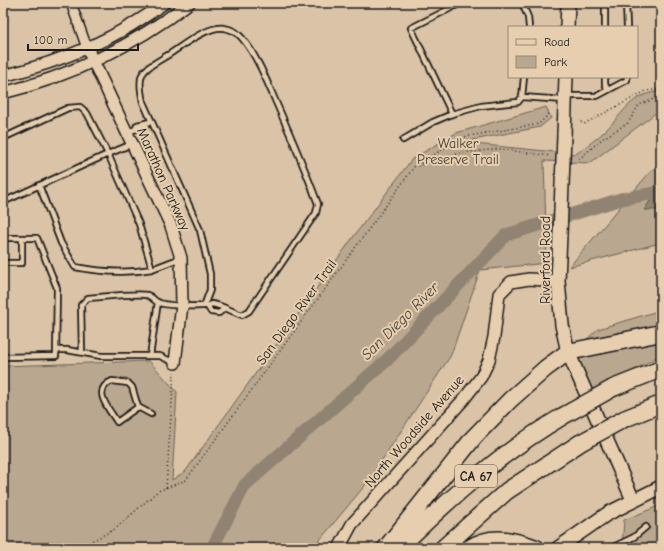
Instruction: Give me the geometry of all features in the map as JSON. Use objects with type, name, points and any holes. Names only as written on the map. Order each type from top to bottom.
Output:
[{"type":"highway","points":[[386,548],[474,437],[510,400],[546,368],[568,352],[661,333]]},
{"type":"highway","name":"CA 67","points":[[399,548],[454,494],[484,469],[528,437],[613,388],[661,370]]},
{"type":"highway","name":"CA 67","points":[[443,548],[507,491],[580,443],[624,419],[661,404]]},
{"type":"highway","points":[[470,548],[491,540],[536,548]]},
{"type":"main road","points":[[567,26],[568,3]]},
{"type":"main road","name":"Riverford Road","points":[[566,78],[558,281],[562,326],[568,352],[633,500]]},
{"type":"main road","points":[[558,548],[607,514],[661,487]]},
{"type":"street","points":[[71,3],[88,48]]},
{"type":"street","points":[[3,76],[26,70],[88,48],[150,14],[164,3]]},
{"type":"street","points":[[3,93],[28,86],[94,62],[158,27],[189,3]]},
{"type":"street","name":"Marathon Parkway","points":[[88,48],[94,62],[132,130],[132,144],[171,226],[181,258],[182,305],[174,363]]},
{"type":"street","name":"North Woodside Avenue","points":[[339,548],[352,524],[464,399],[481,377],[489,360],[494,337],[499,294],[511,282],[529,279],[558,281]]},
{"type":"lane","points":[[452,114],[411,28],[461,3]]},
{"type":"lane","points":[[522,3],[528,17],[529,26]]},
{"type":"lane","points":[[605,3],[605,26]]},
{"type":"lane","points":[[626,3],[627,26]]},
{"type":"lane","points":[[82,352],[81,305],[83,301],[88,298],[148,295],[158,302],[206,306],[216,304],[220,305],[224,309],[242,315],[249,311],[316,213],[318,204],[262,72],[242,37],[234,31],[217,28],[205,33],[142,73],[139,83],[150,122],[200,230],[210,274],[210,290],[206,306]]},
{"type":"lane","points":[[403,140],[433,122],[452,114],[481,106],[518,102],[522,97],[524,78]]},
{"type":"lane","points":[[605,78],[605,84],[608,90]]},
{"type":"lane","points":[[522,97],[566,98],[597,96],[627,80],[627,78]]},
{"type":"lane","points":[[3,138],[68,108],[80,107],[87,113],[108,154],[139,224],[152,269]]},
{"type":"lane","points":[[132,130],[146,126],[150,122]]},
{"type":"lane","points":[[3,202],[132,144]]},
{"type":"lane","points":[[40,185],[60,243],[75,267],[97,272],[129,273],[152,269],[181,258]]},
{"type":"lane","points":[[3,238],[37,238],[57,288],[56,356],[3,356]]},
{"type":"lane","points":[[3,263],[22,263],[22,238]]},
{"type":"lane","points":[[150,356],[158,302]]},
{"type":"lane","points":[[206,306],[211,312],[219,313],[224,309]]},
{"type":"lane","points":[[56,350],[82,352],[102,356],[160,356],[174,363]]},
{"type":"lane","points":[[138,407],[116,422],[103,399],[102,392],[104,386],[112,381],[128,383],[132,387],[138,407],[151,414]]},
{"type":"lane","points":[[611,548],[634,537],[646,527]]},
{"type":"path","points":[[581,122],[584,124],[646,91],[661,89]]},
{"type":"path","points":[[579,159],[602,139],[628,123],[639,105],[661,96]]},
{"type":"path","points":[[414,166],[463,137],[539,124],[549,114]]},
{"type":"path","points":[[414,166],[460,153],[499,149],[551,156]]},
{"type":"path","name":"San Diego River Trail","points":[[83,548],[88,543],[115,530],[158,491],[186,480],[414,166]]},
{"type":"path","points":[[166,488],[174,363]]},
{"type":"green space","name":"Walker Preserve Trail","points":[[661,91],[661,109],[590,163],[544,161],[547,263],[480,270],[451,355],[367,483],[313,548],[3,548],[3,366],[149,361],[177,392],[172,480],[185,472],[354,236],[412,159],[456,133],[546,107],[551,118],[540,127],[473,140],[474,144],[576,154],[602,134],[635,100],[650,93]]},
{"type":"green space","points":[[661,162],[661,244],[656,244],[569,267],[650,172]]},
{"type":"green space","points":[[661,310],[661,355],[593,393],[574,351],[598,329]]},
{"type":"green space","points":[[661,505],[661,548],[622,548],[624,520]]},
{"type":"shaded area","points":[[661,189],[661,210],[644,210],[655,193]]},
{"type":"waterway","name":"San Diego River","points":[[212,548],[245,485],[388,359],[506,235],[621,199],[661,192]]}]
